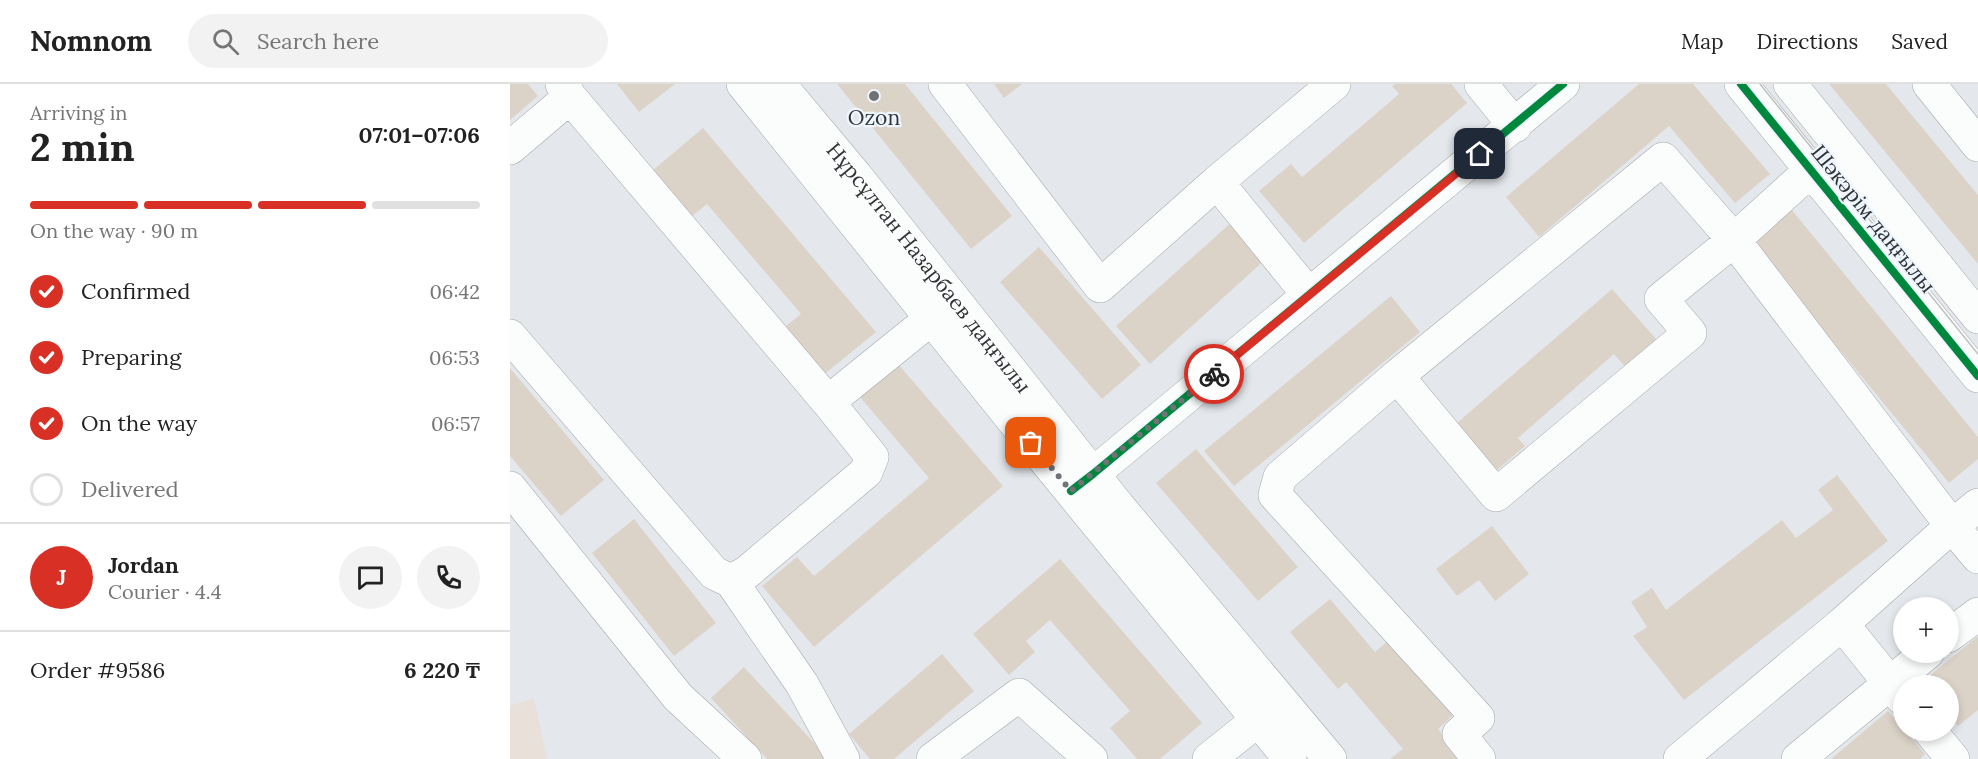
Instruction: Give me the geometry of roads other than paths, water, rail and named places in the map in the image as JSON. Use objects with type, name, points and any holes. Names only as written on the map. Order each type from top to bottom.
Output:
[{"type":"main road","name":"Нұрсұлтан Назарбаев даңғылы","points":[[743,84],[932,318],[1330,759]]},
{"type":"main road","name":"Нұрсұлтан Назарбаев даңғылы","points":[[779,84],[856,176],[1258,720],[1290,759]]},
{"type":"main road","points":[[945,84],[1100,286],[1217,182],[1335,84]]},
{"type":"main road","points":[[1481,84],[1515,126]]},
{"type":"main road","points":[[1082,483],[1563,84]]},
{"type":"main road","name":"Шәкәрім даңғылы","points":[[1741,84],[1978,376]]},
{"type":"main road","name":"Шәкәрім даңғылы","points":[[1790,84],[1978,317]]},
{"type":"main road","points":[[1929,84],[1978,145]]},
{"type":"main road","points":[[510,148],[566,90],[872,457],[866,472],[746,573],[731,581]]},
{"type":"main road","points":[[1479,759],[1459,734],[1478,718],[1275,495],[1280,477],[1397,376],[1663,159],[1734,240],[1978,557]]},
{"type":"main road","points":[[1397,376],[1496,495],[1690,333],[1661,298],[1734,240],[1810,171]]},
{"type":"main road","points":[[1217,182],[1308,294]]},
{"type":"main road","points":[[828,402],[932,318]]},
{"type":"main road","points":[[510,336],[714,573],[731,581],[802,684],[843,759]]},
{"type":"main road","points":[[510,488],[678,697],[745,759]]},
{"type":"main road","points":[[1680,759],[1842,624],[1978,505]]},
{"type":"main road","points":[[1959,628],[1978,614]]},
{"type":"main road","points":[[1842,624],[1893,687]]},
{"type":"main road","points":[[1909,675],[1919,663]]},
{"type":"main road","points":[[1798,759],[1893,693]]},
{"type":"main road","points":[[933,759],[1019,694],[1091,759]]},
{"type":"main road","points":[[1209,759],[1258,720]]},
{"type":"main road","points":[[1938,741],[1953,759]]},
{"type":"tram line","points":[[1760,84],[1978,354]]},
{"type":"place","name":"Ozon","points":[[874,96]]}]
